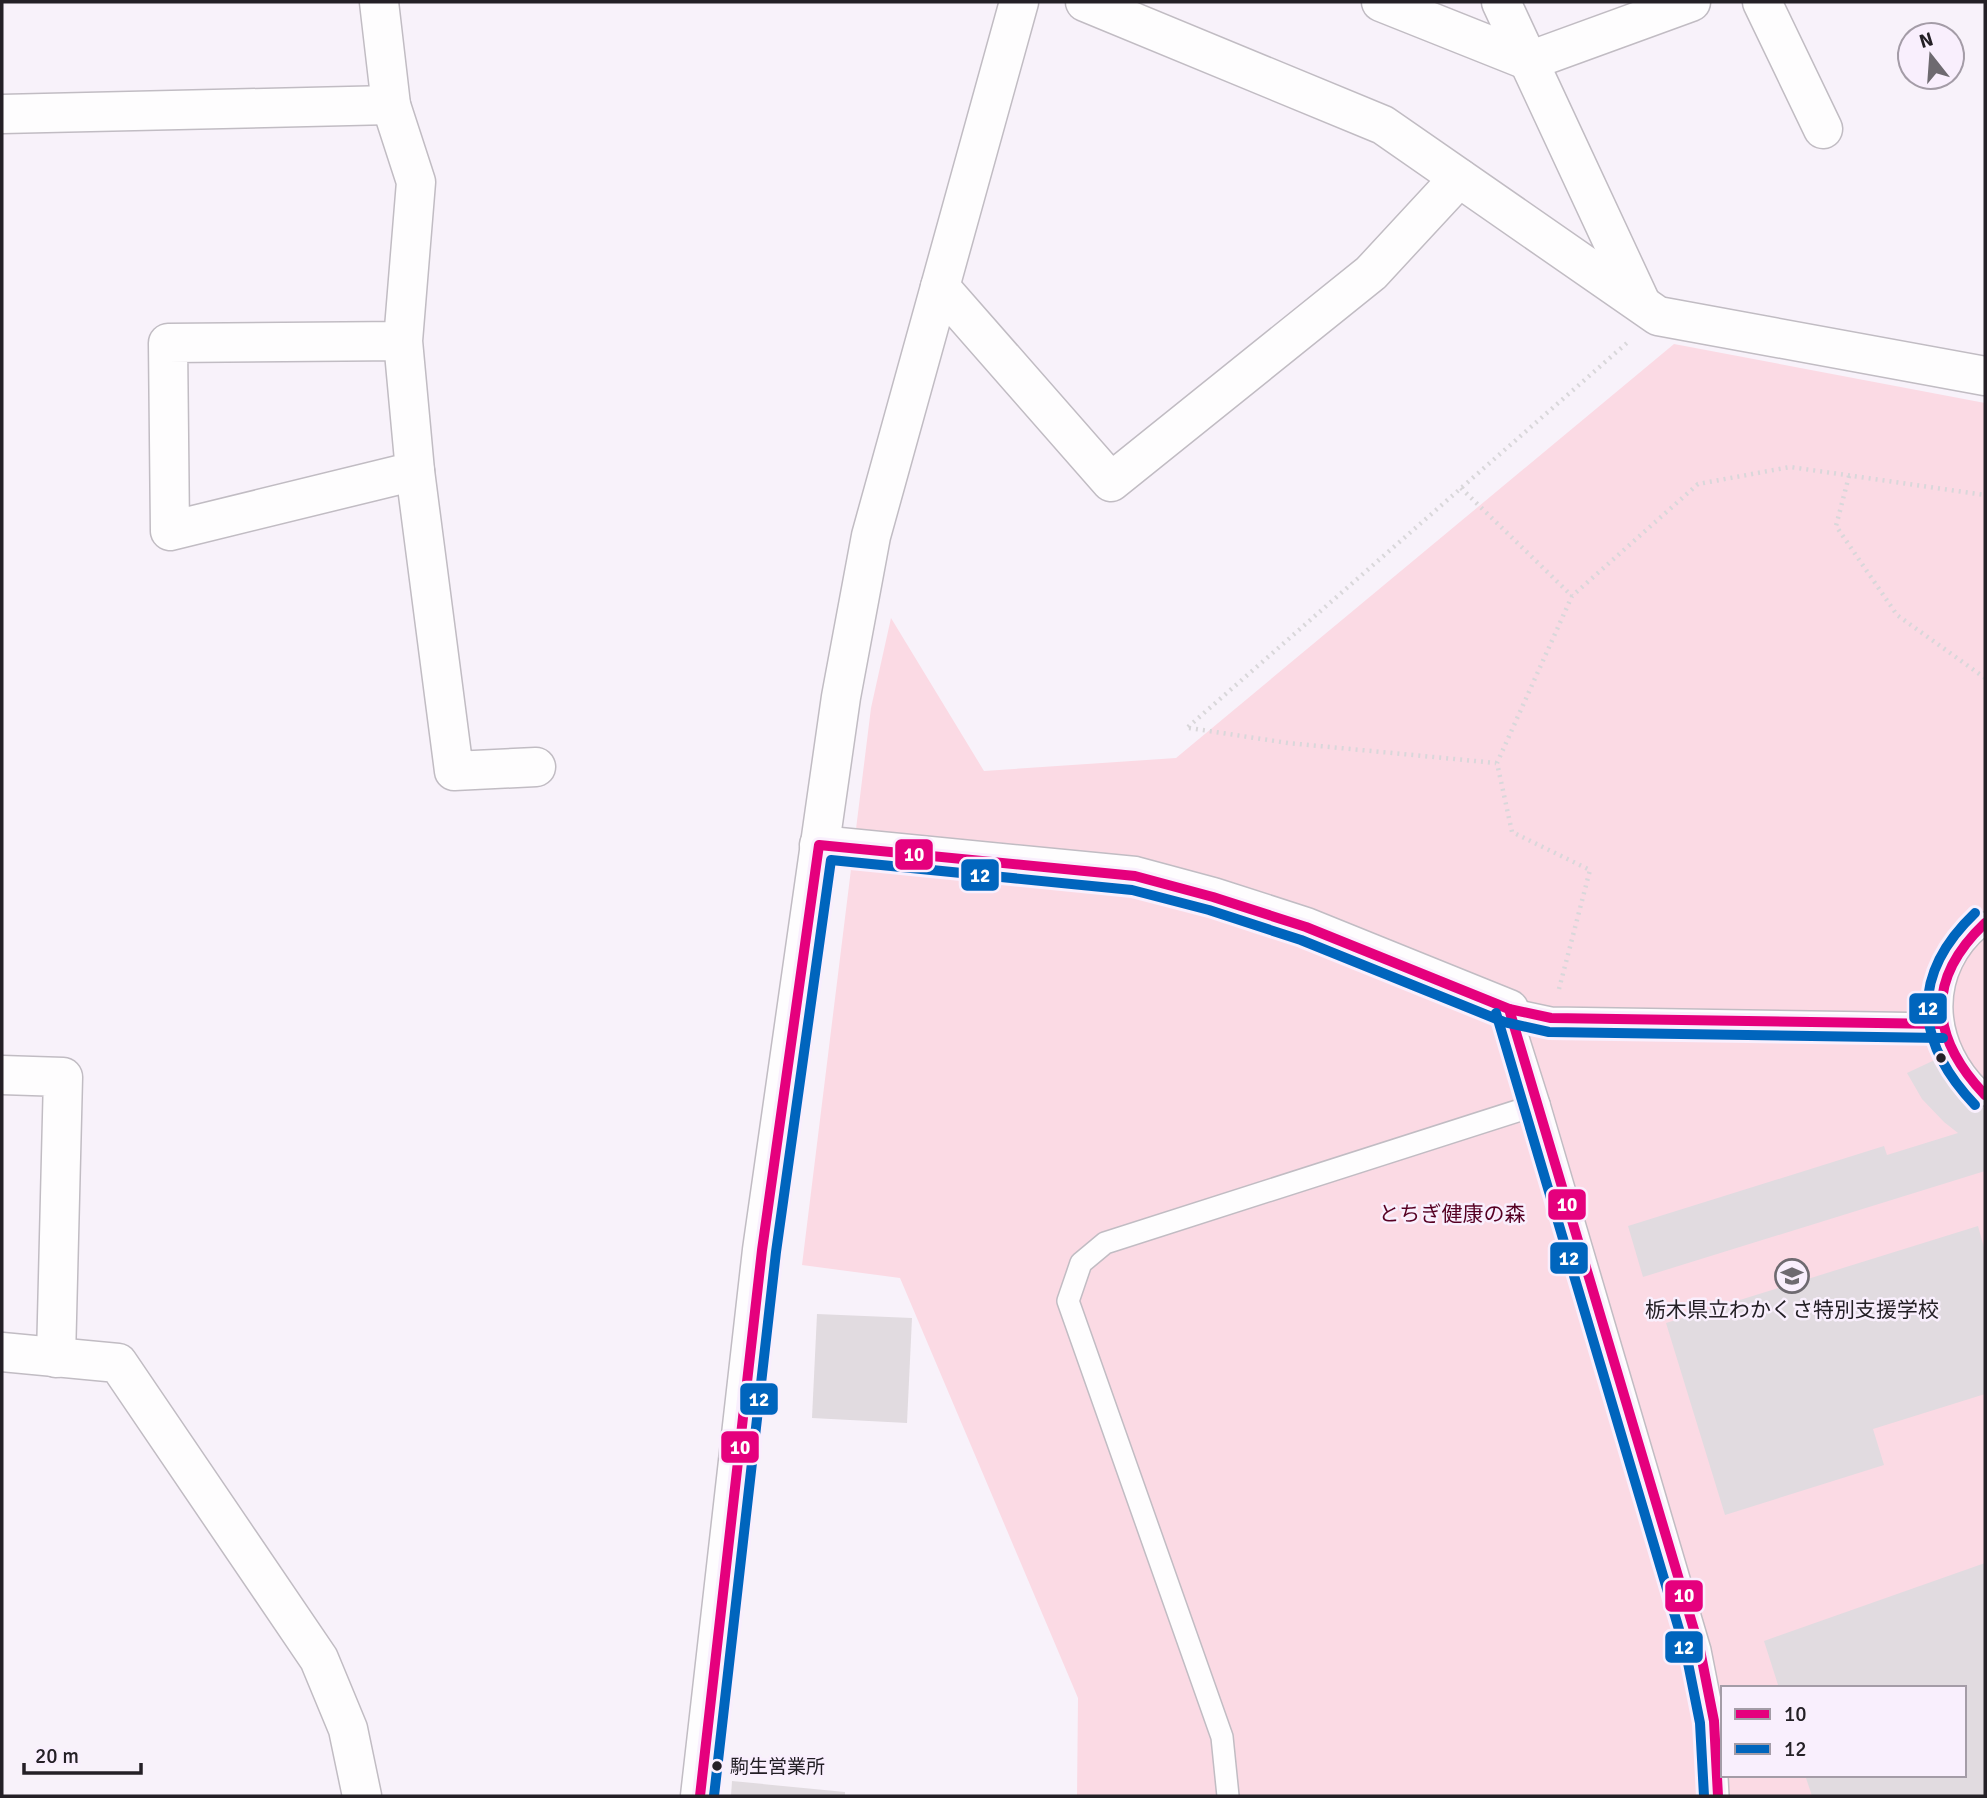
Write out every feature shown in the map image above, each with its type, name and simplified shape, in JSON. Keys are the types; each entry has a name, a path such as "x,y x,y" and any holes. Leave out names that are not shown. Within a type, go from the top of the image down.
{"street":[{"path":"379,2 391,105 416,183 403,341 415,471 454,771 536,767"},
{"path":"700,1796 762,1250 841,697 871,536 1019,2"},
{"path":"1085,2 1383,125 1650,311 1985,376"},
{"path":"1381,2 1529,61 1691,2"},
{"path":"1501,2 1650,311"},
{"path":"1762,2 1823,129"},
{"path":"2,114 391,105"},
{"path":"940,287 1111,482 1371,273 1459,178"},
{"path":"403,341 168,343 170,531 415,471"},
{"path":"819,845 1135,876 1307,927 1509,1009"},
{"path":"2,1075 63,1077 56,1358"},
{"path":"2,1352 118,1363 319,1659 348,1729 362,1796"}],"lane":[{"path":"1985,923 1974,931 1953,960 1943,992 1943,1024 1956,1063 1985,1094"},
{"path":"1718,1796 1714,1721 1700,1650 1509,1009 1551,1018 1943,1024"},
{"path":"1228,1796 1222,1737 1068,1301 1081,1263 1105,1243 1539,1104"}],"path":[{"path":"1497,763 1287,743 1188,727 1461,488 1650,311"},
{"path":"1551,1018 1590,870 1511,832 1497,763 1572,596 1698,484 1790,467 1985,495"},
{"path":"1849,476 1836,526 1897,615 1985,678"},
{"path":"1461,488 1572,596"}],"green space":[{"name":"とちぎ健康の森","path":"1674,344 1985,403 1985,1796 1077,1796 1078,1698 900,1278 802,1265 871,708 891,618 984,771 1176,758"}],"building":[{"path":"1941,1057 1955,1080 1985,1106 1985,1171 1643,1277 1628,1226 1884,1146 1887,1155 1958,1133 1922,1099 1907,1073"},
{"path":"1978,1226 1985,1251 1985,1394 1873,1429 1884,1465 1725,1515 1666,1323"},
{"path":"817,1314 912,1318 907,1423 812,1418"},
{"path":"1985,1563 1985,1796 1812,1796 1806,1777 1966,1777 1966,1686 1778,1686 1764,1641"},
{"path":"732,1781 845,1792 845,1796 731,1796"}],"transit line":[{"name":"10","path":"700,1796 762,1250 819,845 1135,876 1213,897 1306,927 1509,1009 1551,1018 1943,1024"},
{"name":"12","path":"714,1796 776,1252 831,860 1132,890 1209,910 1301,940 1504,1022 1549,1032 1943,1038"},
{"name":"12","path":"1975,913 1954,936 1939,960 1930,984 1928,1008 1931,1032 1940,1057 1975,1105"},
{"name":"10","path":"1985,923 1966,944 1952,966 1944,987 1942,1009 1945,1030 1953,1052 1985,1095"},
{"name":"10","path":"1509,1009 1700,1650 1714,1721 1718,1796"},
{"name":"12","path":"1496,1013 1686,1653 1700,1723 1704,1796"}],"place":[{"name":"栃木県立わかくさ特別支援学校","path":"1792,1276"},
{"name":"駒生営業所","path":"717,1766"}]}
